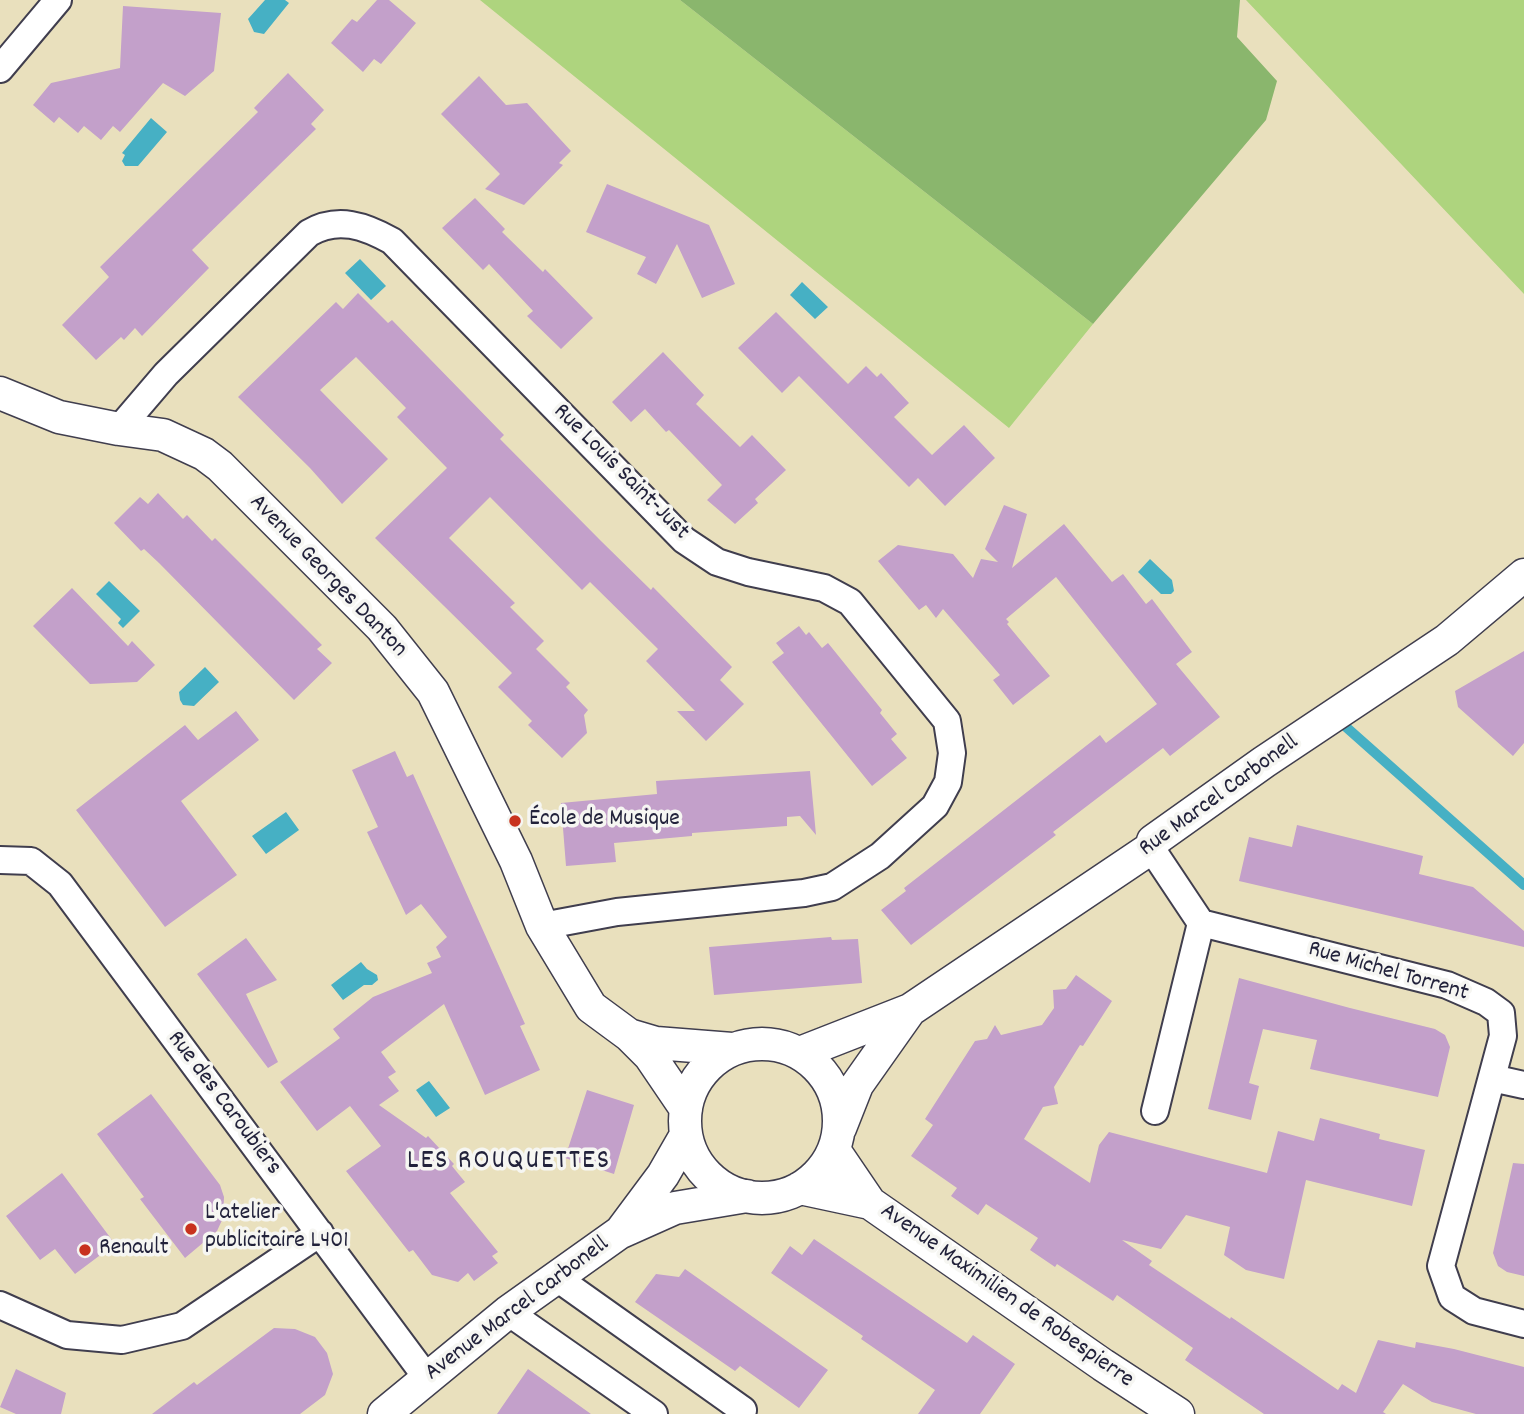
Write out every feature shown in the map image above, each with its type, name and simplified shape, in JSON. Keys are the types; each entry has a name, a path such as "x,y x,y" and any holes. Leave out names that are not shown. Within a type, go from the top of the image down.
{"street":[{"path":"0,69 58,0"},
{"name":"Rue Louis Saint-Just","path":"119,429 166,374 309,233 319,227 341,224 367,228 392,241 684,540 718,562 748,572 824,588 850,601 947,720 952,753 948,782 935,806 880,856 832,887 804,893 617,912 542,926"},
{"name":"Avenue Georges Danton","path":"0,393 59,417 163,435 204,454 220,466 382,628 433,692 516,861 542,926 591,1007 629,1035 650,1056 686,1122"},
{"name":"Rue Marcel Carbonell","path":"800,1053 910,1010 1151,848 1153,841 1264,762 1447,640 1524,575"},
{"path":"1151,848 1201,923 1155,1111"},
{"name":"Rue des Caroubiers","path":"0,860 31,861 61,884 427,1378"},
{"name":"Rue Michel Torrent","path":"1201,923 1447,985 1486,1002 1502,1013 1503,1036 1441,1266 1452,1297 1474,1311 1524,1324"},
{"name":"Rue Marcel Carbonell","path":"837,1139 857,1085 910,1010"},
{"name":"Avenue Georges Danton","path":"629,1035 656,1043 732,1049"},
{"path":"755,1044 778,1045 800,1053 818,1067 831,1085 838,1106 837,1139 826,1166 800,1188 783,1195 765,1198 747,1196 726,1188 707,1175 694,1157 686,1122 694,1084 710,1063 732,1049 755,1044"},
{"path":"1492,1078 1524,1085"},
{"name":"Avenue Marcel Carbonell","path":"619,1234 663,1175 686,1122"},
{"name":"Avenue Maximilien de Robespierre","path":"837,1139 870,1203"},
{"name":"Avenue Maximilien de Robespierre","path":"800,1188 870,1203 1178,1414"},
{"name":"Avenue Marcel Carbonell","path":"384,1414 508,1312 619,1234 675,1208 747,1196"},
{"path":"0,1306 67,1335 122,1340 182,1326 320,1233"},
{"path":"556,1278 743,1410 739,1414"},
{"path":"508,1312 654,1414"}],"green space":[{"path":"480,0 680,0 1093,324 1009,428"},
{"path":"680,0 1240,0 1237,37 1277,81 1266,120 1093,324"},
{"path":"1246,0 1524,0 1524,294"}],"water":[{"path":"265,0 285,0 289,3 264,34 254,32 248,19"},
{"path":"151,118 167,132 138,166 125,166 122,161 125,155 122,153"},
{"path":"360,259 386,286 371,300 345,273"},
{"path":"802,282 828,307 815,319 790,295"},
{"path":"1150,559 1172,580 1174,591 1171,594 1161,594 1138,572"},
{"path":"109,581 140,611 123,628 118,623 121,619 96,594"},
{"path":"205,667 219,682 194,706 183,705 179,692"},
{"path":"286,812 299,830 266,854 252,836"},
{"path":"361,962 377,975 378,980 372,985 364,985 343,1000 331,985"},
{"path":"429,1081 450,1108 436,1117 416,1090"}],"building":[{"path":"377,0 389,0 416,23 381,64 374,59 363,72 331,43 352,19 357,22"},
{"path":"123,6 221,13 214,71 185,96 163,83 120,132 113,126 101,140 84,126 78,133 59,117 54,123 33,105 51,83 120,68"},
{"path":"288,73 324,110 311,124 316,129 192,250 209,268 142,336 135,328 124,340 121,337 96,360 62,325 109,277 100,267 258,112 254,108"},
{"path":"479,76 506,105 527,103 571,151 559,163 563,165 524,205 485,189 500,174 441,114"},
{"path":"607,184 709,225 735,284 702,298 677,244 656,284 637,274 646,257 586,232"},
{"path":"475,198 505,229 502,232 543,272 545,269 593,318 561,349 527,316 533,311 489,264 483,270 442,228"},
{"path":"358,293 388,323 392,320 504,435 500,439 732,667 720,680 744,704 706,741 677,711 695,711 646,661 658,649 590,582 582,590 490,497 449,538 515,603 510,607 544,641 536,649 570,683 566,687 588,710 584,715 587,733 562,758 528,725 532,721 498,687 512,673 375,538 447,468 397,417 406,408 356,357 320,390 388,459 342,504 310,468 238,397 336,302 343,309"},
{"path":"776,312 848,384 866,366 877,377 881,373 909,403 894,417 932,455 964,425 995,458 945,506 918,478 909,487 799,376 782,393 738,348"},
{"path":"663,352 704,395 696,404 740,447 752,435 786,470 755,499 758,503 735,524 707,500 722,485 669,430 666,432 645,409 631,422 612,402"},
{"path":"158,493 183,519 187,515 212,541 215,538 322,645 317,649 332,663 294,700 159,563 144,549 141,551 114,523 140,497 148,504"},
{"path":"1004,505 1027,514 1012,568 1064,524 1112,582 1123,574 1146,604 1152,599 1192,652 1176,664 1220,717 1170,756 1163,748 1053,832 1056,835 911,945 881,910 906,891 904,888 1100,735 1106,743 1157,704 1056,577 1006,619 1009,622 1007,624 1050,676 1013,705 993,680 1000,675 943,609 936,618 926,605 919,610 878,561 898,545 953,554 973,578 981,559 998,562 985,549"},
{"path":"72,588 128,646 132,641 155,665 137,682 90,684 33,626"},
{"path":"799,626 806,635 809,632 822,648 828,643 882,710 880,713 897,734 891,739 907,758 872,786 772,662 784,653 776,643"},
{"path":"1524,651 1524,743 1513,756 1458,707 1455,691"},
{"path":"236,711 259,740 181,801 237,875 165,927 76,810 185,725 198,740"},
{"path":"395,751 407,777 413,774 525,1024 520,1026 540,1070 485,1095 444,1004 381,1052 396,1072 388,1077 399,1091 379,1105 426,1138 428,1136 454,1164 452,1166 465,1182 450,1193 498,1252 492,1256 498,1263 474,1281 468,1273 458,1282 432,1275 413,1250 409,1252 346,1171 381,1146 350,1106 317,1131 280,1082 340,1038 333,1029 373,997 432,973 427,963 441,957 436,947 447,937 421,904 406,915 367,832 378,827 352,770"},
{"path":"810,771 816,835 800,816 787,817 787,826 692,833 692,836 614,843 616,862 566,866 561,803 657,794 656,781"},
{"path":"1297,825 1423,856 1419,874 1473,887 1524,931 1524,947 1239,881 1249,837 1292,847"},
{"path":"831,937 832,940 858,939 862,983 714,995 709,947"},
{"path":"246,938 277,980 246,994 278,1062 268,1068 197,974"},
{"path":"1076,975 1112,1001 1054,1087 1058,1104 1043,1107 1024,1139 1090,1183 1099,1145 1109,1132 1267,1173 1278,1131 1314,1141 1320,1118 1380,1134 1379,1139 1425,1150 1412,1206 1306,1180 1284,1279 1246,1270 1224,1255 1230,1227 1186,1215 1161,1249 1122,1240 1152,1261 1149,1265 1338,1390 1342,1384 1356,1393 1378,1340 1415,1348 1416,1342 1524,1367 1524,1414 1476,1414 1432,1402 1403,1384 1383,1412 1386,1414 1264,1414 1185,1360 1193,1348 1117,1295 1113,1301 1057,1264 1055,1267 1030,1250 1038,1238 986,1204 978,1215 951,1196 957,1188 911,1156 933,1125 925,1119 975,1041 987,1039 995,1025 1001,1035 1042,1025 1054,1008 1053,990 1066,989"},
{"path":"1239,978 1435,1029 1445,1035 1450,1047 1438,1097 1310,1069 1317,1040 1263,1029 1249,1083 1259,1086 1251,1120 1208,1109"},
{"path":"587,1090 634,1105 614,1174 565,1158"},
{"path":"151,1094 220,1185 224,1197 223,1218 217,1231 185,1258 140,1199 144,1197 97,1134"},
{"path":"1513,1163 1524,1164 1524,1276 1507,1272 1498,1266 1493,1253"},
{"path":"62,1173 115,1244 75,1274 55,1249 40,1260 6,1216"},
{"path":"814,1239 967,1343 973,1335 1015,1364 980,1414 918,1414 935,1390 861,1339 863,1336 771,1273 790,1246 802,1255"},
{"path":"685,1269 828,1370 799,1408 740,1366 735,1371 635,1302 656,1274 679,1277"},
{"path":"274,1328 295,1329 315,1337 327,1353 333,1374 325,1395 300,1414 152,1414 194,1382 197,1385"},
{"path":"16,1369 66,1393 61,1414 16,1414 0,1407"},
{"path":"528,1369 591,1414 497,1414"}],"waterway":[{"path":"1346,727 1524,885"}],"place":[{"name":"École de Musique","path":"515,821"},
{"name":"L'atelier publicitaire L401","path":"191,1229"},
{"name":"Renault","path":"85,1250"}],"district":[{"name":"LES ROUQUETTES","path":"509,1163"}]}
